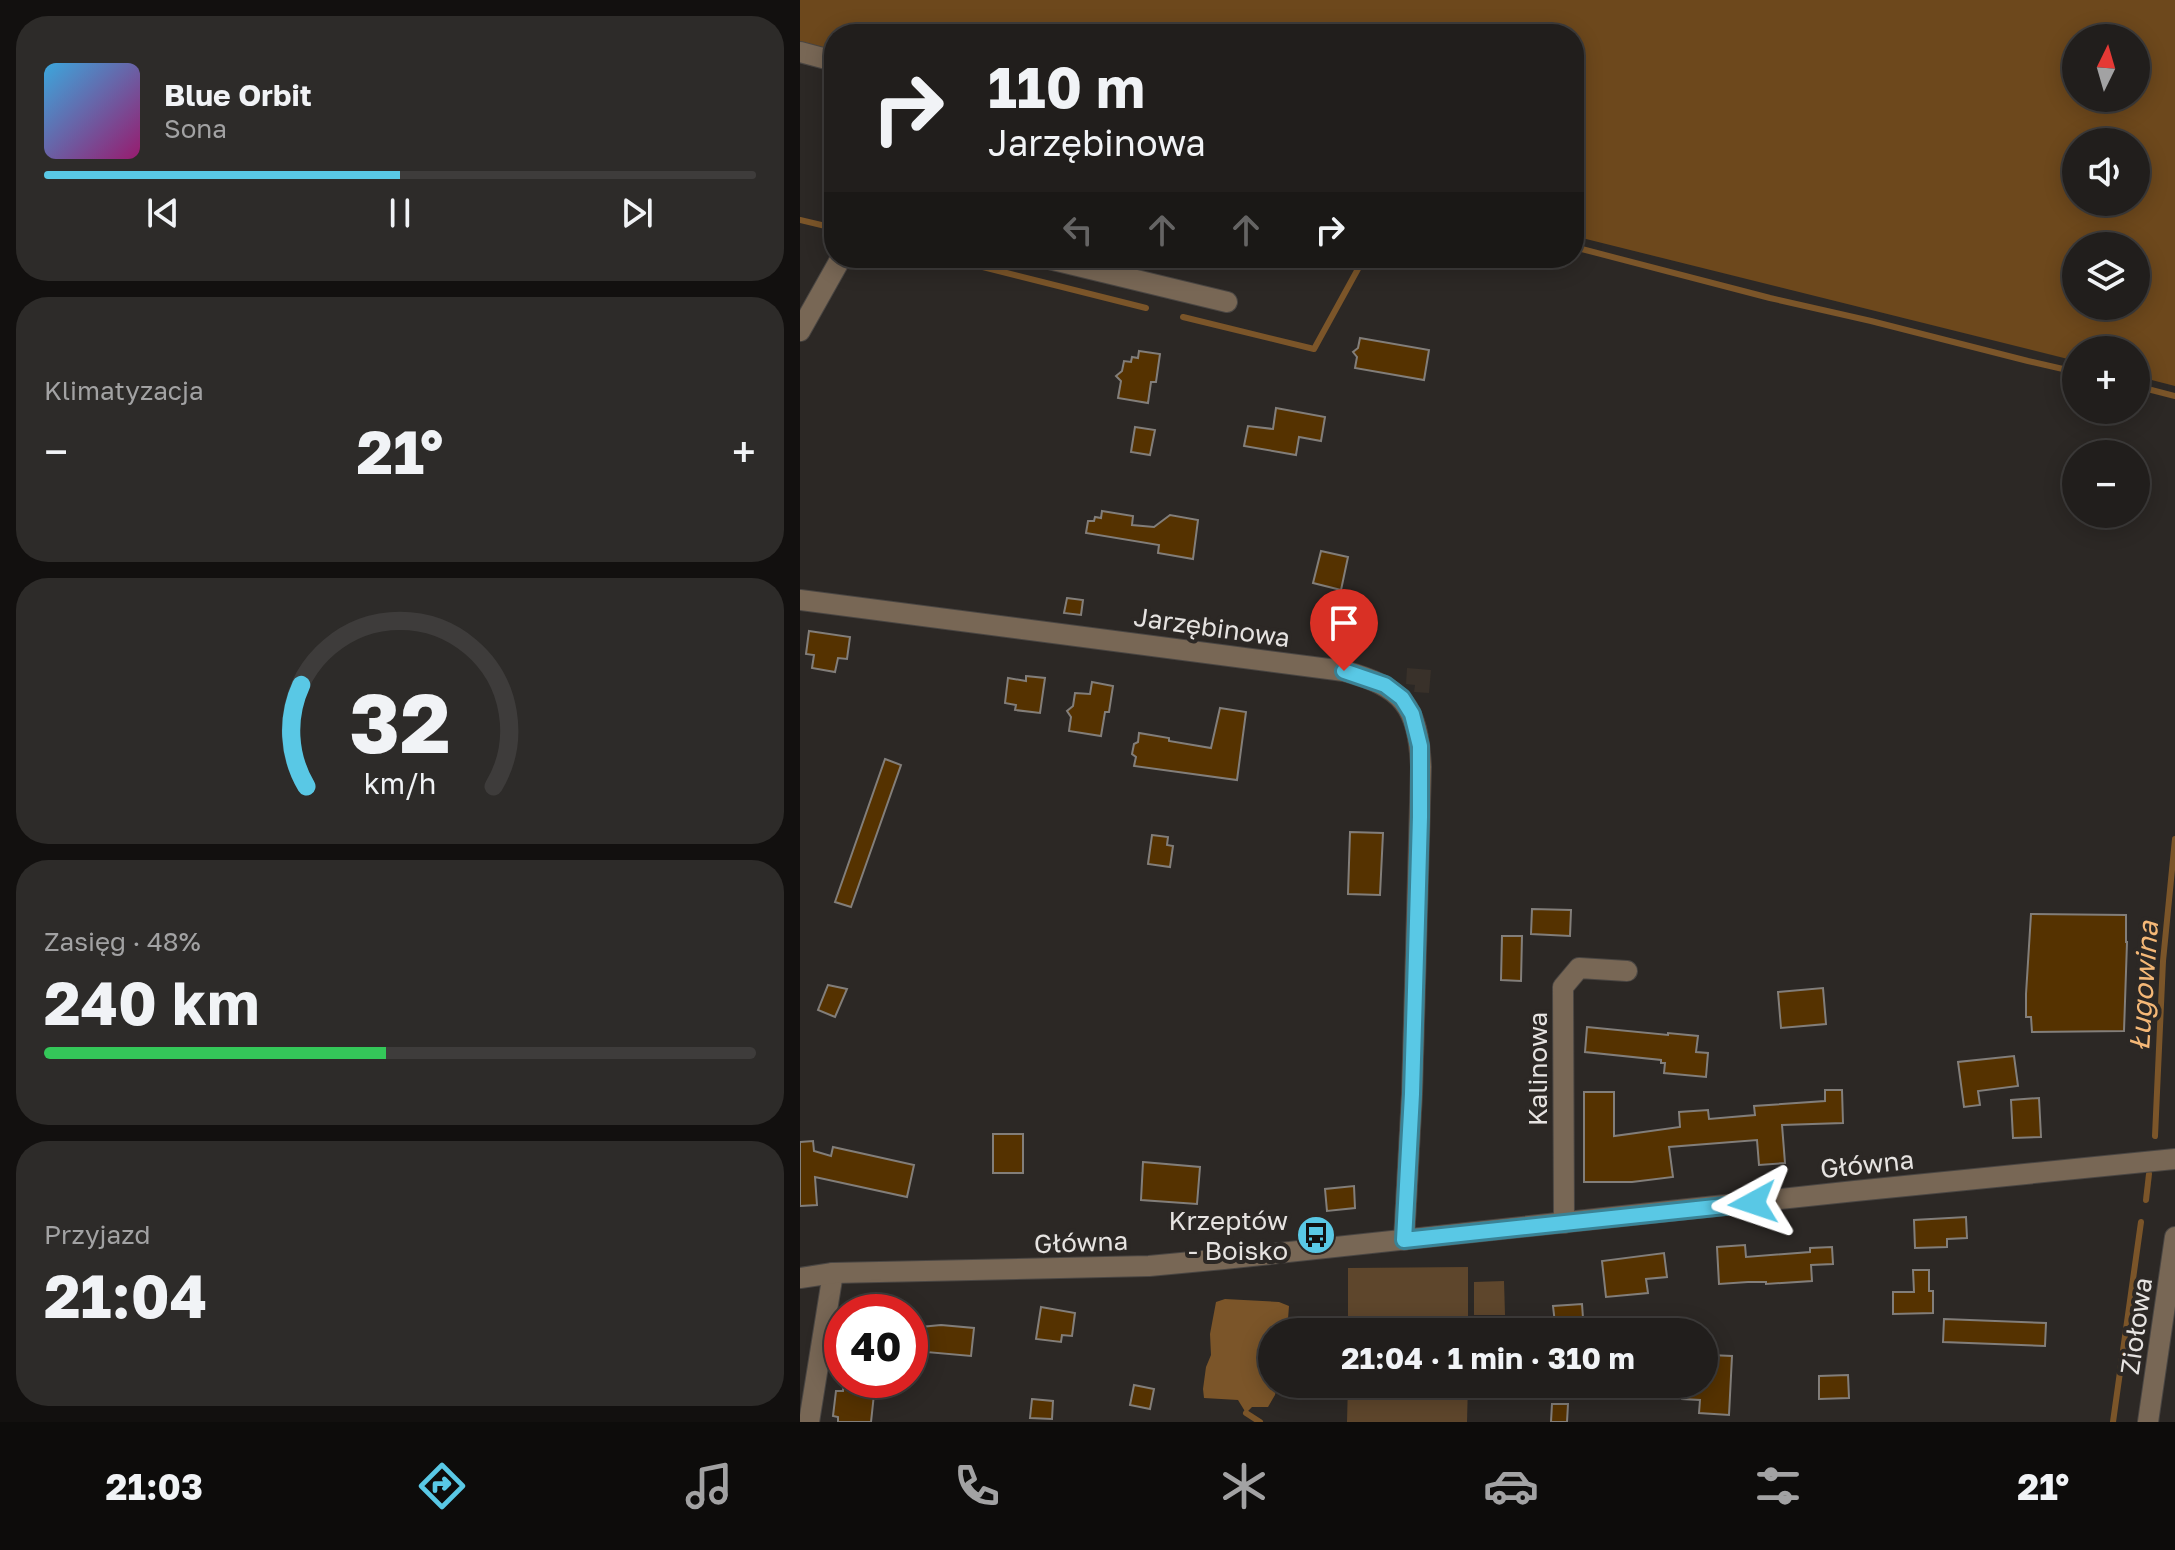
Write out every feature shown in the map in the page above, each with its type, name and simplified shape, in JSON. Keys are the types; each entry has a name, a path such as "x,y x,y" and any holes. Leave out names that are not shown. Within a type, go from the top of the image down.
{"street":[{"path":"800,52 824,58"},
{"path":"800,331 835,268"},
{"path":"1086,268 1227,302"},
{"name":"Jarzębinowa","path":"800,600 1344,671 1385,685 1402,698 1412,714 1420,746 1421,767 1412,1094 1404,1240"},
{"name":"Kalinowa","path":"1564,1223 1563,987 1579,968 1627,971"},
{"name":"Główna","path":"800,1278 833,1273 1149,1266 2175,1159"},
{"name":"Ziołowa","path":"2148,1422 2175,1237"},
{"path":"809,1422 833,1273"}],"shaded area":[{"path":"800,0 2175,0 2175,386 2150,380 2150,336 2062,336 2062,358 1584,238 1584,24 824,24 824,48 800,42"},
{"path":"1407,668 1431,670 1429,693 1414,692 1415,685 1406,684"},
{"path":"1468,1267 1468,1318 1348,1318 1348,1268"},
{"path":"1504,1281 1505,1315 1474,1315 1474,1282"},
{"path":"1225,1299 1279,1302 1289,1306 1288,1318 1258,1318 1258,1398 1273,1398 1268,1407 1252,1407 1246,1413 1238,1400 1204,1398 1216,1302"},
{"path":"1348,1398 1468,1398 1467,1422 1347,1422"}],"building":[{"path":"1360,338 1429,350 1424,380 1355,368 1357,357 1353,352 1358,348"},
{"path":"1139,351 1160,354 1156,382 1151,382 1148,403 1118,398 1121,381 1116,376 1122,371 1124,361 1131,362 1132,357 1138,358"},
{"path":"1276,408 1325,417 1321,441 1299,437 1296,455 1244,446 1248,426 1273,429"},
{"path":"1135,427 1155,430 1150,455 1131,452"},
{"path":"1102,511 1133,516 1132,525 1154,527 1170,515 1198,520 1193,559 1158,553 1159,545 1086,533 1088,521 1101,518"},
{"path":"1321,551 1348,557 1341,590 1313,583"},
{"path":"1067,598 1083,600 1081,615 1064,613"},
{"path":"809,631 850,637 847,659 838,658 835,672 812,668 814,655 806,654"},
{"path":"1026,676 1045,678 1040,713 1015,710 1016,705 1005,703 1008,678 1026,681"},
{"path":"1092,682 1113,686 1101,736 1069,731 1071,717 1067,711 1073,706 1075,693 1090,694"},
{"path":"1220,708 1246,712 1237,780 1134,766 1136,757 1132,754 1139,733 1211,748"},
{"path":"885,759 901,765 851,907 835,902"},
{"path":"1350,832 1383,833 1380,895 1348,894"},
{"path":"1152,835 1168,837 1167,845 1173,846 1170,867 1148,864"},
{"path":"1532,909 1571,910 1570,936 1531,934"},
{"path":"2031,914 2126,915 2124,1031 2032,1032 2031,1017 2026,1017"},
{"path":"1502,936 1522,936 1521,981 1501,980"},
{"path":"828,985 847,989 835,1017 818,1010"},
{"path":"1823,988 1826,1024 1781,1028 1778,992"},
{"path":"1587,1027 1698,1036 1696,1052 1708,1053 1706,1077 1664,1073 1665,1063 1661,1060 1585,1052"},
{"path":"2014,1056 2018,1086 1978,1091 1980,1105 1964,1107 1958,1062"},
{"path":"1825,1090 1842,1090 1843,1123 1782,1125 1785,1163 1759,1165 1757,1140 1669,1147 1673,1177 1632,1182 1584,1182 1584,1092 1614,1092 1614,1136 1680,1127 1679,1112 1708,1110 1709,1119 1755,1115 1754,1106 1825,1101"},
{"path":"2039,1098 2041,1137 2013,1138 2011,1100"},
{"path":"993,1134 1023,1134 1023,1173 993,1173"},
{"path":"813,1141 814,1151 831,1156 833,1147 914,1165 907,1197 815,1177 817,1205 800,1206 800,1142"},
{"path":"1143,1162 1200,1167 1197,1204 1141,1200"},
{"path":"1354,1186 1355,1208 1327,1211 1325,1189"},
{"path":"1966,1217 1967,1238 1947,1239 1947,1247 1915,1248 1914,1220"},
{"path":"1745,1245 1746,1257 1810,1252 1810,1248 1832,1247 1833,1264 1811,1265 1812,1281 1719,1284 1717,1247"},
{"path":"1664,1253 1667,1277 1646,1279 1648,1293 1606,1297 1602,1261"},
{"path":"1913,1270 1929,1270 1933,1313 1893,1314 1893,1292 1914,1292"},
{"path":"1582,1304 1583,1318 1554,1318 1553,1306"},
{"path":"1041,1307 1075,1313 1072,1336 1062,1335 1061,1342 1036,1339"},
{"path":"1944,1319 2046,1323 2045,1346 1943,1342"},
{"path":"928,1326 974,1328 971,1356 928,1352"},
{"path":"1718,1355 1732,1356 1729,1415 1699,1413 1700,1400 1682,1399 1718,1398"},
{"path":"1848,1375 1849,1398 1819,1399 1819,1376"},
{"path":"1134,1385 1154,1389 1150,1409 1130,1405"},
{"path":"835,1398 874,1398 871,1422 838,1422 838,1417 833,1416"},
{"path":"1032,1399 1053,1401 1052,1419 1030,1418"},
{"path":"1552,1404 1568,1404 1567,1422 1551,1422"}],"waterway":[{"path":"800,220 824,226"},
{"path":"1584,250 2062,369"},
{"path":"987,268 1146,308"},
{"path":"1183,317 1314,349 1359,268"},
{"path":"2150,390 2175,396"},
{"name":"Ługowina","path":"2155,1136 2163,961 2175,839"},
{"name":"Ługowina","path":"2146,1200 2149,1174"},
{"name":"Ługowina","path":"2113,1422 2141,1222"},
{"path":"1246,1413 1260,1422"}],"place":[{"name":"Krzeptów - Boisko","path":"1316,1235"}],"route":[{"path":"1344,671 1385,685 1402,698 1412,714 1420,746 1412,1094 1404,1240 1753,1203"}]}
